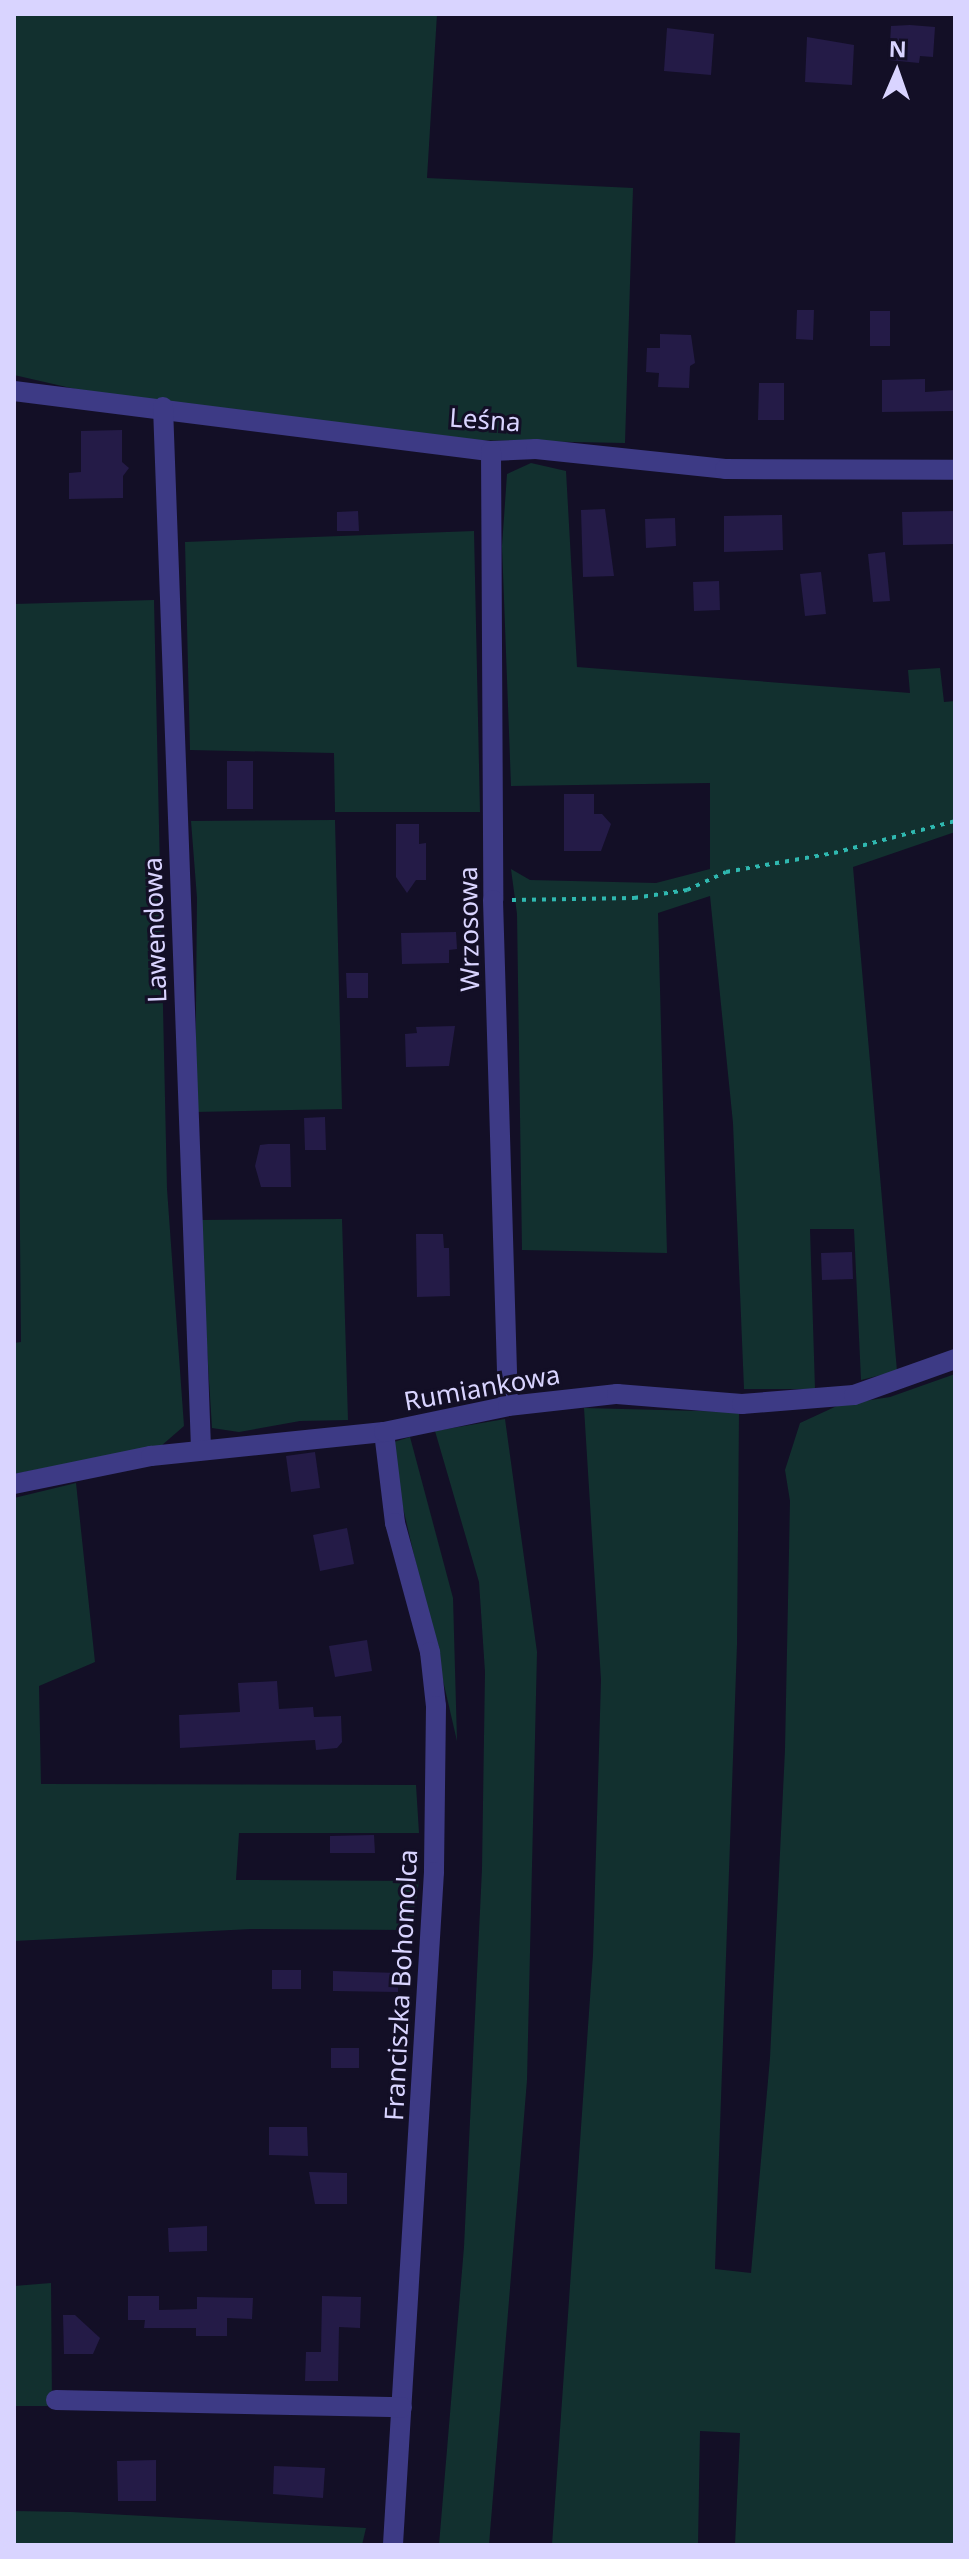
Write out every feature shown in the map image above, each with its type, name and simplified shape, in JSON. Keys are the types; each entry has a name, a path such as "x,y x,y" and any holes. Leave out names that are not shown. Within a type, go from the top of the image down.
{"street":[{"name":"Leśna","path":"14,391 163,407 491,451 536,449 725,469 955,470"},
{"name":"Lawendowa","path":"163,407 201,1450"},
{"name":"Wrzosowa","path":"491,451 487,477 497,767 493,900 508,1406"},
{"name":"Rumiankowa","path":"14,1484 201,1450 384,1432 508,1406 617,1394 792,1402 854,1395 955,1359"},
{"name":"Franciszka Bohomolca","path":"384,1432 395,1523 430,1652 436,1706 434,1872 393,2545"},
{"path":"56,2400 402,2407"}],"path":[{"path":"493,900 634,898 687,890 726,872 834,853 955,821"}],"green space":[{"path":"14,14 437,14 427,178 633,188 625,443 468,440 97,394 14,375"},
{"path":"531,463 566,471 577,667 910,693 908,670 940,668 944,702 955,701 955,832 853,867 897,1371 861,1380 854,1229 810,1229 815,1389 744,1389 733,1123 710,896 658,913 667,1253 522,1250 517,914 511,869 530,880 656,883 710,869 710,783 511,786 502,546 507,474"},
{"path":"474,531 480,812 335,812 334,753 190,750 185,542"},
{"path":"154,600 167,1189 184,1426 161,1446 14,1474 14,1343 21,1342 14,604"},
{"path":"335,820 342,1109 195,1112 197,898 191,821"},
{"path":"342,1219 348,1420 300,1421 239,1432 212,1428 199,1220"},
{"path":"955,1374 955,2545 735,2545 740,2433 700,2431 698,2545 552,2545 593,1955 601,1680 584,1408 739,1412 737,1644 715,2269 751,2273 770,2058 785,1750 790,1501 785,1470 800,1423 839,1405 890,1397"},
{"path":"505,1419 537,1652 527,2080 489,2545 439,2545 464,2247 482,1869 485,1672 479,1582 435,1431"},
{"path":"410,1437 453,1598 457,1741 401,1499 394,1442"},
{"path":"76,1483 95,1662 39,1686 41,1784 416,1785 419,1833 239,1833 236,1880 419,1881 412,1930 251,1929 14,1941 14,1498"},
{"path":"51,2283 52,2406 14,2406 14,2286"},
{"path":"14,2511 366,2528 362,2545 14,2545"}],"building":[{"path":"891,26 935,27 933,57 920,56 919,63 889,60"},
{"path":"667,28 714,34 711,75 664,71"},
{"path":"807,37 854,45 852,85 805,82"},
{"path":"797,310 814,310 813,340 796,339"},
{"path":"870,311 890,311 890,346 870,346"},
{"path":"660,334 691,335 695,363 690,366 689,388 658,387 659,373 646,372 647,348 660,348"},
{"path":"925,379 925,392 955,390 955,411 882,412 882,380"},
{"path":"759,383 784,383 784,420 758,420"},
{"path":"122,430 122,462 129,468 123,476 123,498 69,499 69,473 81,472 81,431"},
{"path":"605,509 614,576 583,577 581,510"},
{"path":"358,511 359,531 337,531 337,512"},
{"path":"955,511 955,544 903,545 902,512"},
{"path":"782,515 783,550 724,552 724,516"},
{"path":"675,518 676,546 646,548 645,519"},
{"path":"885,552 890,601 873,602 868,554"},
{"path":"821,572 826,614 805,616 800,574"},
{"path":"719,581 720,610 694,611 693,582"},
{"path":"227,761 253,761 253,809 227,809"},
{"path":"564,794 594,794 594,814 602,814 611,824 601,851 564,851"},
{"path":"396,824 419,824 419,844 426,843 426,880 416,880 407,893 396,877"},
{"path":"456,932 457,949 449,950 449,963 402,964 401,933"},
{"path":"346,973 368,973 368,998 347,998"},
{"path":"455,1026 449,1066 406,1067 405,1034 417,1033 416,1027"},
{"path":"325,1117 326,1150 305,1150 304,1118"},
{"path":"290,1144 291,1187 261,1187 255,1166 260,1145"},
{"path":"416,1234 443,1234 444,1248 449,1248 450,1296 417,1297"},
{"path":"852,1252 853,1279 822,1280 821,1253"},
{"path":"315,1452 320,1488 291,1492 286,1456"},
{"path":"347,1528 354,1564 320,1571 313,1535"},
{"path":"367,1640 372,1671 335,1677 329,1646"},
{"path":"277,1681 279,1709 313,1707 314,1717 341,1716 342,1742 337,1748 316,1750 315,1740 180,1748 179,1715 240,1712 238,1683"},
{"path":"374,1835 375,1853 330,1853 330,1836"},
{"path":"272,1970 301,1970 301,1989 272,1989"},
{"path":"333,1971 398,1973 398,1992 333,1991"},
{"path":"331,2048 359,2048 359,2068 331,2068"},
{"path":"269,2127 307,2127 308,2156 269,2155"},
{"path":"309,2172 347,2173 347,2204 315,2204"},
{"path":"207,2226 207,2251 169,2252 168,2228"},
{"path":"128,2296 159,2296 159,2310 197,2309 197,2297 253,2298 252,2319 227,2318 227,2336 196,2336 196,2328 144,2328 145,2320 128,2320"},
{"path":"322,2296 361,2297 360,2328 339,2327 338,2381 305,2381 306,2352 321,2352"},
{"path":"63,2315 75,2315 100,2338 93,2354 64,2354"},
{"path":"156,2460 156,2501 118,2501 117,2461"},
{"path":"274,2466 325,2468 323,2498 273,2494"}]}
